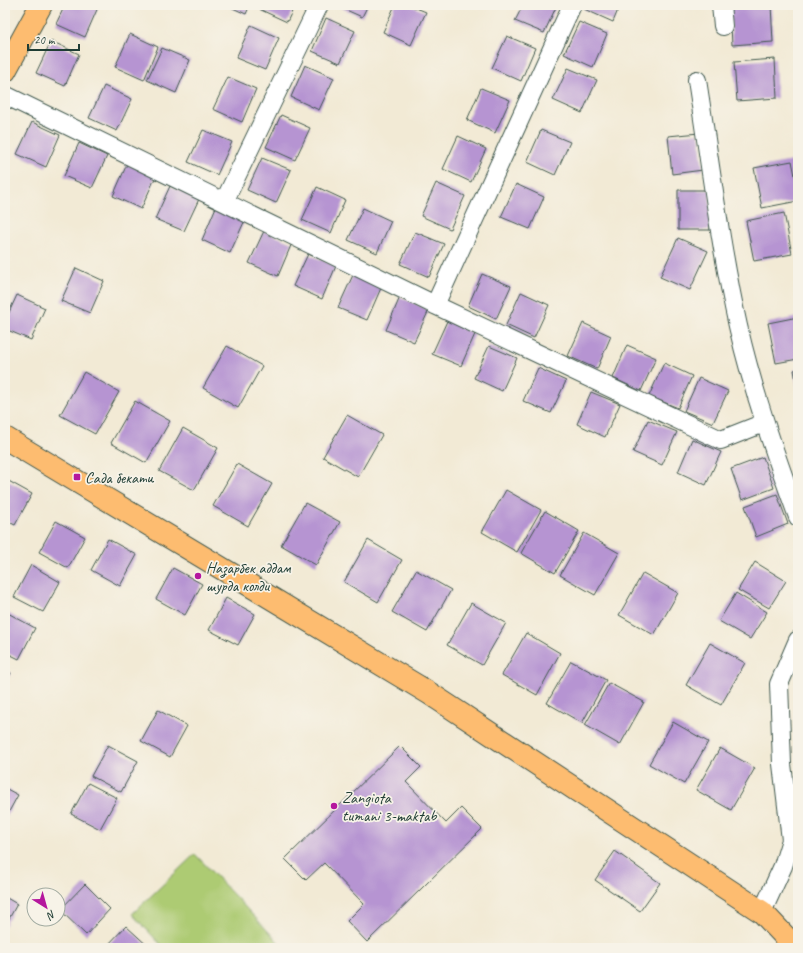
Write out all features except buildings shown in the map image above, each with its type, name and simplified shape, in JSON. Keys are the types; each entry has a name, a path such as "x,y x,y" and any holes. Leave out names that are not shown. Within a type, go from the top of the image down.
{"main road":[{"path":"5,71 41,5"},
{"path":"5,438 429,693 762,912 796,948"}],"street":[{"path":"224,202 319,5"},
{"path":"435,305 572,5"},
{"path":"721,5 723,26"},
{"path":"697,80 738,326 764,422 798,517"},
{"path":"5,95 435,305 721,440 764,422"},
{"path":"762,912 783,866 791,840 782,764 779,684 798,640"}],"green space":[{"path":"195,854 284,948 164,948 132,914"}],"place":[{"name":"Сада бекати","path":"77,477"},
{"name":"Назарбек аддам шурда колди","path":"198,576"},
{"name":"Zangiota tumani 3-maktab","path":"334,806"}]}
